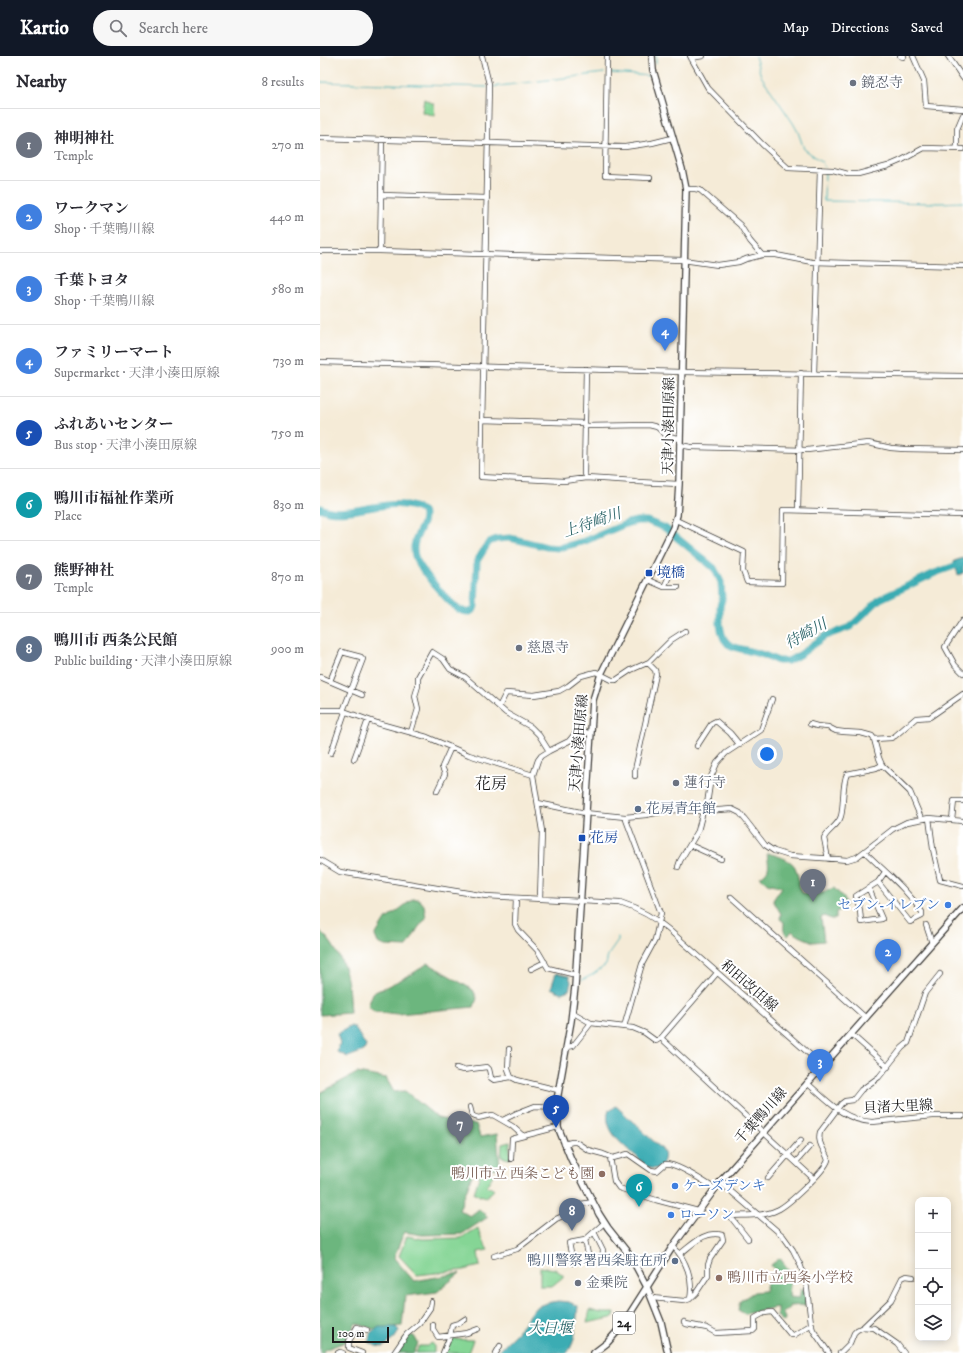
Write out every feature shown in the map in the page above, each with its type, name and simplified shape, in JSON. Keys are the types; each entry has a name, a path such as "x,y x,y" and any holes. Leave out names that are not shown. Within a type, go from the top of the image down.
{"main road":[{"name":"天津小湊田原線","path":"652,56 654,74 682,169 686,189 683,260 679,484 676,520 668,540 601,674 593,700 576,975 572,1012 556,1107 558,1127 564,1144 593,1202 604,1223 631,1257 648,1287 660,1322 668,1353"},
{"name":"千葉鴨川線","path":"594,1353 617,1332 648,1287 673,1246 714,1188 963,908"}],"street":[{"path":"482,56 489,84 481,477 564,481 586,478 679,484"},
{"path":"607,56 605,176 650,178"},
{"path":"703,56 690,57 708,88 788,168 823,169 858,174 888,166 924,148 963,149"},
{"path":"900,56 904,56"},
{"path":"912,56 924,81 926,106 963,108"},
{"path":"948,56 963,78"},
{"path":"957,149 957,129 963,115"},
{"path":"320,138 630,146 672,138"},
{"path":"380,251 382,139"},
{"path":"814,374 817,262 823,169"},
{"path":"686,189 700,190 740,225 750,241 762,255"},
{"path":"381,195 487,198"},
{"path":"320,251 380,251 683,260 718,265 738,262 762,255 776,255 817,262 963,266"},
{"path":"320,362 682,372 963,376"},
{"path":"586,369 584,474 586,478"},
{"path":"798,510 801,373"},
{"path":"482,420 650,425 657,426 666,434 691,447 799,450 868,443 904,449 963,450"},
{"path":"676,520 744,552 743,571 747,582 782,583 784,510 963,515"},
{"path":"664,587 672,570"},
{"path":"648,580 664,587 678,587"},
{"path":"963,620 945,647 954,665 963,673"},
{"path":"499,708 506,692 542,694 559,691 581,676 592,673 601,674 612,680 616,680 630,670 648,663 671,640 685,631"},
{"path":"330,681 342,652 364,659 351,690 331,753"},
{"path":"410,732 418,709 415,696 418,686 418,677 432,652 443,659 450,669 464,677 499,708 510,716 531,727 549,750"},
{"path":"635,776 635,770 656,674 655,670 648,663"},
{"path":"320,678 362,695"},
{"path":"874,739 891,738 895,736 916,718 930,717 963,694"},
{"path":"678,867 698,830 705,811 711,777 715,768 724,755 761,730 772,699"},
{"path":"321,712 344,711 368,720 427,737 469,755 533,775"},
{"path":"354,759 368,720"},
{"path":"697,746 712,723 716,721 730,733 739,744"},
{"path":"810,724 817,726 828,726 836,731 869,734 874,739 882,765 910,792 921,818"},
{"path":"540,898 542,831 533,775 538,760 549,750 569,741 579,730 590,734"},
{"path":"437,791 445,774 442,767 451,747"},
{"path":"828,859 824,838 840,819 842,814 842,799 847,774 876,768 882,765"},
{"path":"952,820 954,801 963,801"},
{"path":"538,803 585,813 624,817 646,815 664,810 736,810 765,845 774,851 790,856 828,859 852,859 864,852 896,827 921,818 963,821"},
{"path":"624,817 661,913 655,940 642,964 624,1027"},
{"path":"929,818 933,849 940,880 963,886"},
{"path":"690,845 720,859"},
{"path":"864,852 897,881 922,912 922,916 910,922 878,882"},
{"name":"和田改田線","path":"320,860 340,872 486,896 620,903 636,909 660,922 823,1066"},
{"path":"869,889 882,919 861,922 860,910 856,896 878,882 885,872"},
{"path":"731,897 866,1018"},
{"path":"516,898 515,924 518,930 538,951 548,968 576,975"},
{"path":"926,925 932,943"},
{"path":"531,969 545,962"},
{"path":"572,1012 591,1023 633,1028 645,1033 656,1041 661,1038 717,973"},
{"path":"748,1239 730,1216 758,1214 778,1210 814,1179 824,1168 828,1160 821,1147 819,1136 820,1132 837,1109 845,1101 853,1100 861,1090 875,1081 902,1048 908,1043 926,993 940,974"},
{"path":"566,1047 572,1046 591,1023"},
{"path":"851,1034 888,1067"},
{"path":"661,1038 814,1179"},
{"path":"509,1050 508,1068 511,1077"},
{"path":"456,1068 463,1070 487,1067 491,1078 494,1080 511,1077 517,1080 558,1090"},
{"name":"貝渚大里線","path":"807,1084 846,1115 863,1121 872,1122 933,1116 963,1116"},
{"path":"503,1120 535,1106 556,1107"},
{"path":"470,1107 472,1115 475,1118 479,1119 493,1115 512,1126 523,1136"},
{"path":"510,1159 512,1139 558,1127"},
{"path":"768,1178 801,1140"},
{"path":"564,1144 576,1142 588,1150 615,1158 628,1154 646,1168 654,1171 657,1171 667,1163 671,1164 714,1188"},
{"path":"796,1162 810,1146"},
{"path":"610,1157 614,1181 619,1188 698,1211"},
{"path":"720,1182 783,1236 793,1250 806,1281 814,1330 829,1353"},
{"path":"494,1256 517,1249 556,1219 574,1211 575,1205 593,1202"},
{"path":"573,1263 569,1243 585,1240 604,1223"},
{"path":"594,1232 603,1250 602,1262"},
{"path":"652,1298 684,1301 690,1299 708,1275 708,1265 723,1240 722,1235 704,1236 680,1254"},
{"path":"585,1240 589,1258"},
{"path":"673,1246 684,1260 691,1286 690,1299"},
{"path":"840,1353 850,1343 854,1333 863,1327 891,1300 902,1278 906,1276 913,1278"},
{"path":"394,1353 407,1334 419,1324 430,1308 432,1301"},
{"path":"684,1322 686,1324 707,1328 716,1333 753,1331 755,1329 754,1318 764,1313 772,1312 791,1336 812,1324"},
{"path":"443,1353 450,1336 452,1325 465,1319"},
{"path":"434,1325 433,1329 438,1337 450,1336 478,1329"},
{"path":"362,1353 349,1348 349,1341 358,1327 367,1330"},
{"path":"863,1327 874,1328 897,1344 904,1353"},
{"path":"496,1353 500,1346"},
{"path":"338,1353 343,1353"}],"green space":[{"path":"424,99 434,104 435,116 422,112"},
{"path":"767,853 782,858 793,864 802,893 818,894 834,888 844,898 846,905 844,908 836,912 836,919 831,919 824,916 821,918 824,941 813,942 795,934 792,931 788,936 785,933 784,922 780,919 781,914 773,900 782,887 772,884 770,885 760,877 768,869"},
{"path":"413,899 419,899 424,905 426,918 418,928 407,947 385,946 378,943 375,936 384,921"},
{"path":"320,932 328,939 340,957 345,969 348,983 350,1013 320,1015"},
{"path":"428,963 473,990 477,998 474,1007 398,1014 374,1012 368,1006 373,993 408,976"},
{"path":"357,1073 386,1078 394,1092 405,1091 438,1118 459,1123 476,1124 480,1137 497,1134 500,1168 474,1170 459,1210 470,1216 479,1209 488,1217 462,1234 422,1235 404,1232 394,1258 414,1281 460,1273 437,1292 405,1296 402,1326 373,1329 356,1323 345,1342 324,1350 323,1353 320,1353 320,1093"},
{"path":"510,1142 510,1159 501,1157 502,1144"},
{"path":"482,1172 494,1174 486,1186 494,1189 486,1197 474,1193"},
{"path":"478,1228 481,1238 488,1250 478,1252 480,1266 464,1270 417,1275 399,1256 407,1236 423,1239 461,1238"},
{"path":"780,1258 791,1273 789,1297 799,1298 801,1289 805,1290 806,1305 789,1306 790,1308 782,1312 785,1318 784,1322 777,1316 777,1307 745,1314 738,1310 740,1301 754,1292 765,1291 767,1283 775,1279 776,1272 771,1265"},
{"path":"540,1267 555,1269 563,1275 563,1277 552,1286 540,1286"},
{"path":"590,1310 601,1313 615,1313 611,1318 587,1323"},
{"path":"409,1335 414,1336 418,1343 414,1353 397,1353 404,1339"},
{"path":"450,1339 473,1340 468,1353 445,1353"},
{"path":"432,1343 434,1345 434,1353 416,1353 419,1346 427,1346"}],"water":[{"path":"963,558 963,573 958,575 954,561"},
{"path":"556,973 569,976 571,982 569,990 561,993 551,988"},
{"path":"351,1026 355,1028 366,1046 364,1051 348,1057 337,1052 340,1043 337,1034"},
{"path":"616,1106 664,1151 664,1161 658,1168 654,1169 646,1166 619,1142 608,1123 609,1109 611,1110"},
{"name":"大日堰","path":"558,1301 569,1302 578,1306 573,1343 567,1353 498,1353 517,1332 533,1310 542,1305"},
{"path":"379,1327 396,1327 399,1330 394,1338 383,1347 376,1346 369,1342 371,1333"}],"waterway":[{"path":"656,56 656,63"},
{"path":"755,56 761,76 793,123 804,149 822,162 824,167"},
{"path":"491,87 604,73"},
{"path":"611,73 650,76"},
{"path":"320,82 487,87"},
{"path":"825,172 824,201 963,202"},
{"name":"上待崎川","path":"320,508 343,512 397,504 411,506 423,511 424,521 414,544 416,559 426,575 448,600 458,609 468,612 474,609 475,606 477,561 489,542 497,539 510,538 547,547 559,548 585,541 628,523 647,521 665,528 714,568 721,582 722,599 720,606 720,625 724,639 728,644 778,661 788,661 801,654 825,636 850,627 880,599 935,573 963,563"},
{"path":"582,980 606,965 608,955 618,941 618,937"}],"place":[{"name":"鏡忍寺","path":"853,83"},
{"name":"ファミリーマート","path":"665,351"},
{"name":"境橋","path":"649,573"},
{"name":"慈恩寺","path":"519,648"},
{"name":"蓮行寺","path":"676,783"},
{"name":"花房青年館","path":"638,809"},
{"name":"花房","path":"582,838"},
{"name":"神明神社","path":"813,902"},
{"name":"セブン-イレブン","path":"948,905"},
{"name":"ワークマン","path":"888,972"},
{"name":"千葉トヨタ","path":"820,1082"},
{"name":"ふれあいセンター","path":"556,1128"},
{"name":"熊野神社","path":"460,1144"},
{"name":"鴨川市立 西条こども園","path":"602,1174"},
{"name":"ケーズデンキ","path":"675,1186"},
{"name":"鴨川市福祉作業所","path":"639,1207"},
{"name":"ローソン","path":"671,1215"},
{"name":"鴨川市 西条公民館","path":"572,1231"},
{"name":"鴨川警察署西条駐在所","path":"675,1261"},
{"name":"鴨川市立西条小学校","path":"719,1278"},
{"name":"金乗院","path":"578,1283"}],"district":[{"name":"花房","path":"491,784"}],"water label":[{"name":"待崎川","path":"806,634"}]}
